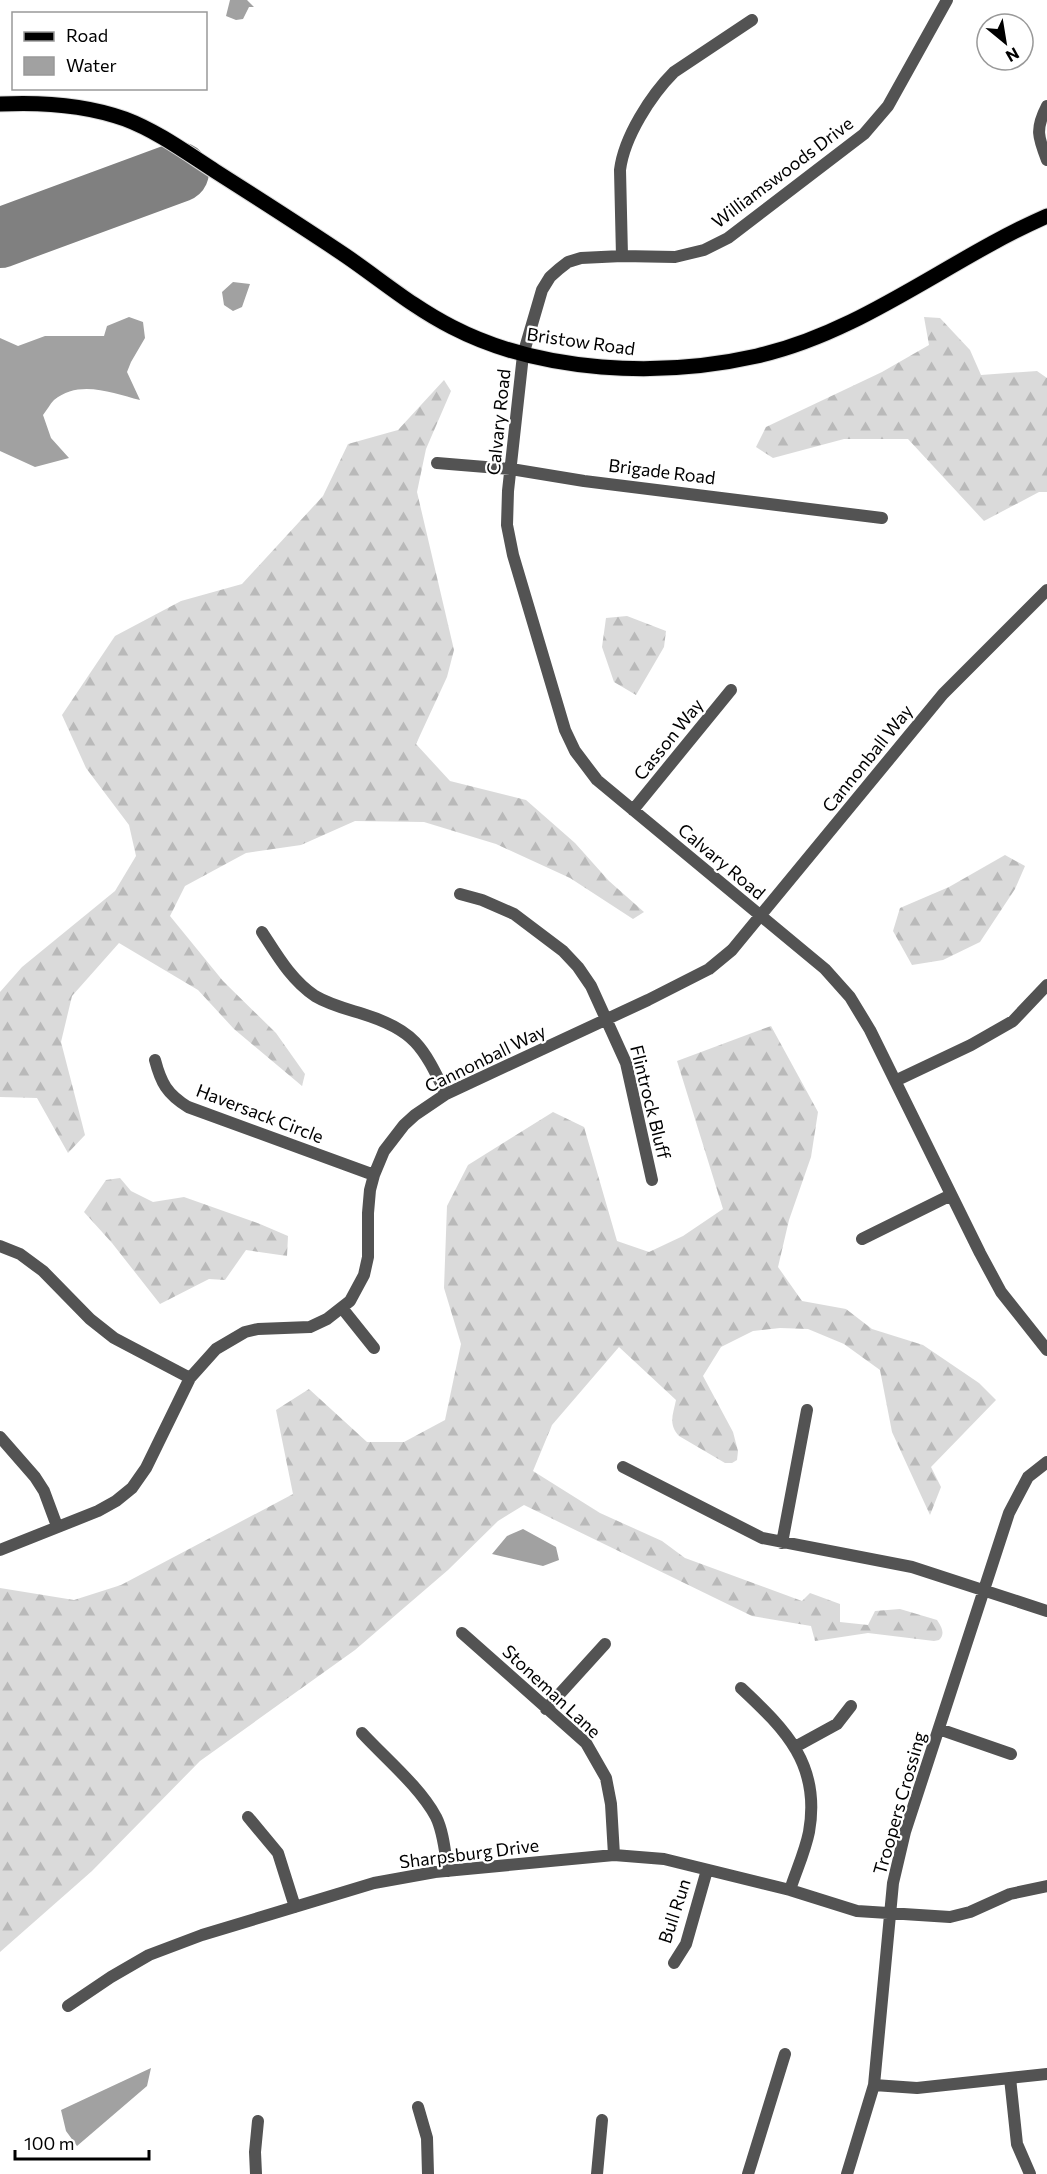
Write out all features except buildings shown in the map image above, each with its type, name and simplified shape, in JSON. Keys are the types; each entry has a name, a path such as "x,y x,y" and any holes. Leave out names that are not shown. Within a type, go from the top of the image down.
{"main road":[{"name":"Bristow Road","path":"0,104 33,102 89,109 138,124 282,214 434,318 454,329 523,355 588,365 635,369 676,368 718,364 760,356 822,335 859,318 991,242 1047,216"}],"street":[{"name":"Williamswoods Drive","path":"523,355 542,290 550,277 568,262 581,258 622,256 675,257 704,250 717,244 852,145 888,106 947,0"},
{"path":"622,256 620,170 622,156 630,134 665,81 674,72 752,20"},
{"path":"1047,106 1039,122 1038,130 1039,141 1047,160"},
{"name":"Calvary Road","path":"523,355 507,525 565,730 575,751 597,780 840,983 870,1030 1001,1292 1047,1350"},
{"name":"Brigade Road","path":"437,463 511,470 882,518"},
{"name":"Cannonball Way","path":"0,1550 98,1511 116,1501 132,1488 146,1468 190,1378 216,1349 237,1336 258,1329 310,1327 327,1319 350,1301 359,1289 368,1257 370,1190 374,1175 384,1152 404,1125 446,1094 709,969 732,950 943,694 1047,590"},
{"name":"Casson Way","path":"633,810 732,690"},
{"name":"Flintrock Bluff","path":"460,894 482,900 514,914 563,951 591,986 626,1064 652,1180"},
{"path":"262,932 290,974 314,995 326,1002 383,1020 408,1034 429,1058 446,1094"},
{"path":"895,1081 971,1045 1013,1021 1047,986"},
{"name":"Haversack Circle","path":"155,1060 160,1079 165,1087 188,1107 374,1175"},
{"path":"862,1239 951,1194"},
{"path":"0,1246 20,1254 44,1271 90,1319 114,1338 190,1378"},
{"path":"342,1308 374,1348"},
{"path":"782,1543 807,1410"},
{"path":"0,1437 35,1477 44,1491 57,1526"},
{"name":"Troopers Crossing","path":"847,2174 874,2085 892,1914 893,1883 905,1832 1009,1513 1028,1478 1047,1462"},
{"path":"623,1467 762,1538 912,1567 1047,1611"},
{"name":"Stoneman Lane","path":"462,1633 586,1743 606,1778 611,1804 614,1855"},
{"path":"546,1709 605,1644"},
{"path":"741,1688 776,1721 795,1747 805,1769 810,1790 811,1812 808,1834 790,1890"},
{"path":"795,1747 837,1724 851,1706"},
{"path":"939,1729 1011,1754"},
{"path":"362,1733 426,1802 436,1818 448,1871"},
{"path":"248,1817 278,1853 295,1907"},
{"name":"Sharpsburg Drive","path":"68,2006 149,1955 202,1935 374,1883 448,1871 614,1855 664,1859 790,1890 857,1911 950,1917 1010,1894 1047,1886"},
{"name":"Bull Run","path":"674,1963 686,1944 707,1870"},
{"path":"748,2174 785,2054"},
{"path":"874,2085 917,2088 1047,2074"},
{"path":"1010,2078 1017,2144 1030,2174"},
{"path":"418,2107 427,2138 428,2174"},
{"path":"597,2174 602,2120"},
{"path":"256,2174 255,2152 258,2121"}],"green space":[{"path":"924,317 940,318 970,350 981,375 1037,371 1047,378 1047,492 1039,492 984,521 908,439 844,439 773,458 756,447 766,427 882,372 929,345"},
{"path":"444,380 451,391 426,449 417,492 454,650 447,677 416,744 450,781 526,800 575,843 609,881 644,912 633,919 570,878 496,844 424,822 355,821 301,845 246,853 185,886 170,916 223,981 276,1033 305,1074 302,1086 234,1029 198,990 119,943 72,996 61,1042 85,1135 68,1153 37,1098 0,1097 0,992 22,967 115,891 136,856 129,825 86,768 62,715 115,636 181,601 242,584 323,496 348,444 398,430"},
{"path":"627,616 666,631 664,647 636,695 614,682 602,647 606,618"},
{"path":"1005,855 1025,866 1015,889 980,942 943,960 912,965 893,931 900,908 949,887"},
{"path":"771,1026 818,1112 811,1157 789,1220 778,1267 802,1301 846,1309 872,1329 923,1345 979,1383 996,1400 931,1467 941,1487 930,1515 892,1432 880,1370 844,1344 808,1329 780,1328 753,1331 721,1347 703,1376 733,1432 738,1451 737,1460 732,1463 725,1463 679,1436 672,1423 676,1400 619,1347 552,1425 533,1471 600,1513 662,1541 685,1558 802,1601 810,1593 840,1604 840,1622 868,1625 875,1611 900,1609 937,1620 942,1630 941,1638 934,1641 868,1633 815,1641 811,1626 752,1616 524,1505 498,1521 448,1570 355,1650 200,1761 92,1871 0,1952 0,1588 74,1600 121,1585 293,1494 276,1410 309,1389 367,1442 404,1442 445,1420 461,1344 444,1288 447,1206 468,1165 553,1112 584,1127 617,1241 649,1252 683,1236 723,1209 677,1061"},
{"path":"120,1178 131,1191 153,1202 184,1197 288,1236 287,1256 246,1250 225,1280 209,1279 160,1304 112,1243 84,1212 106,1180"}],"water":[{"path":"230,0 247,0 254,7 249,7 243,19 236,20 226,16"},
{"path":"233,282 250,284 242,307 233,311 224,305 222,292"},
{"path":"129,317 143,322 145,338 127,372 140,400 108,391 74,390 54,400 43,415 51,438 69,458 35,467 0,451 0,338 18,346 45,336 104,336 107,326"},
{"path":"523,1529 556,1547 559,1560 543,1566 492,1554 507,1536"},
{"path":"151,2068 147,2086 77,2146 66,2131 61,2110"}],"runway":[{"path":"0,238 179,172"}]}
